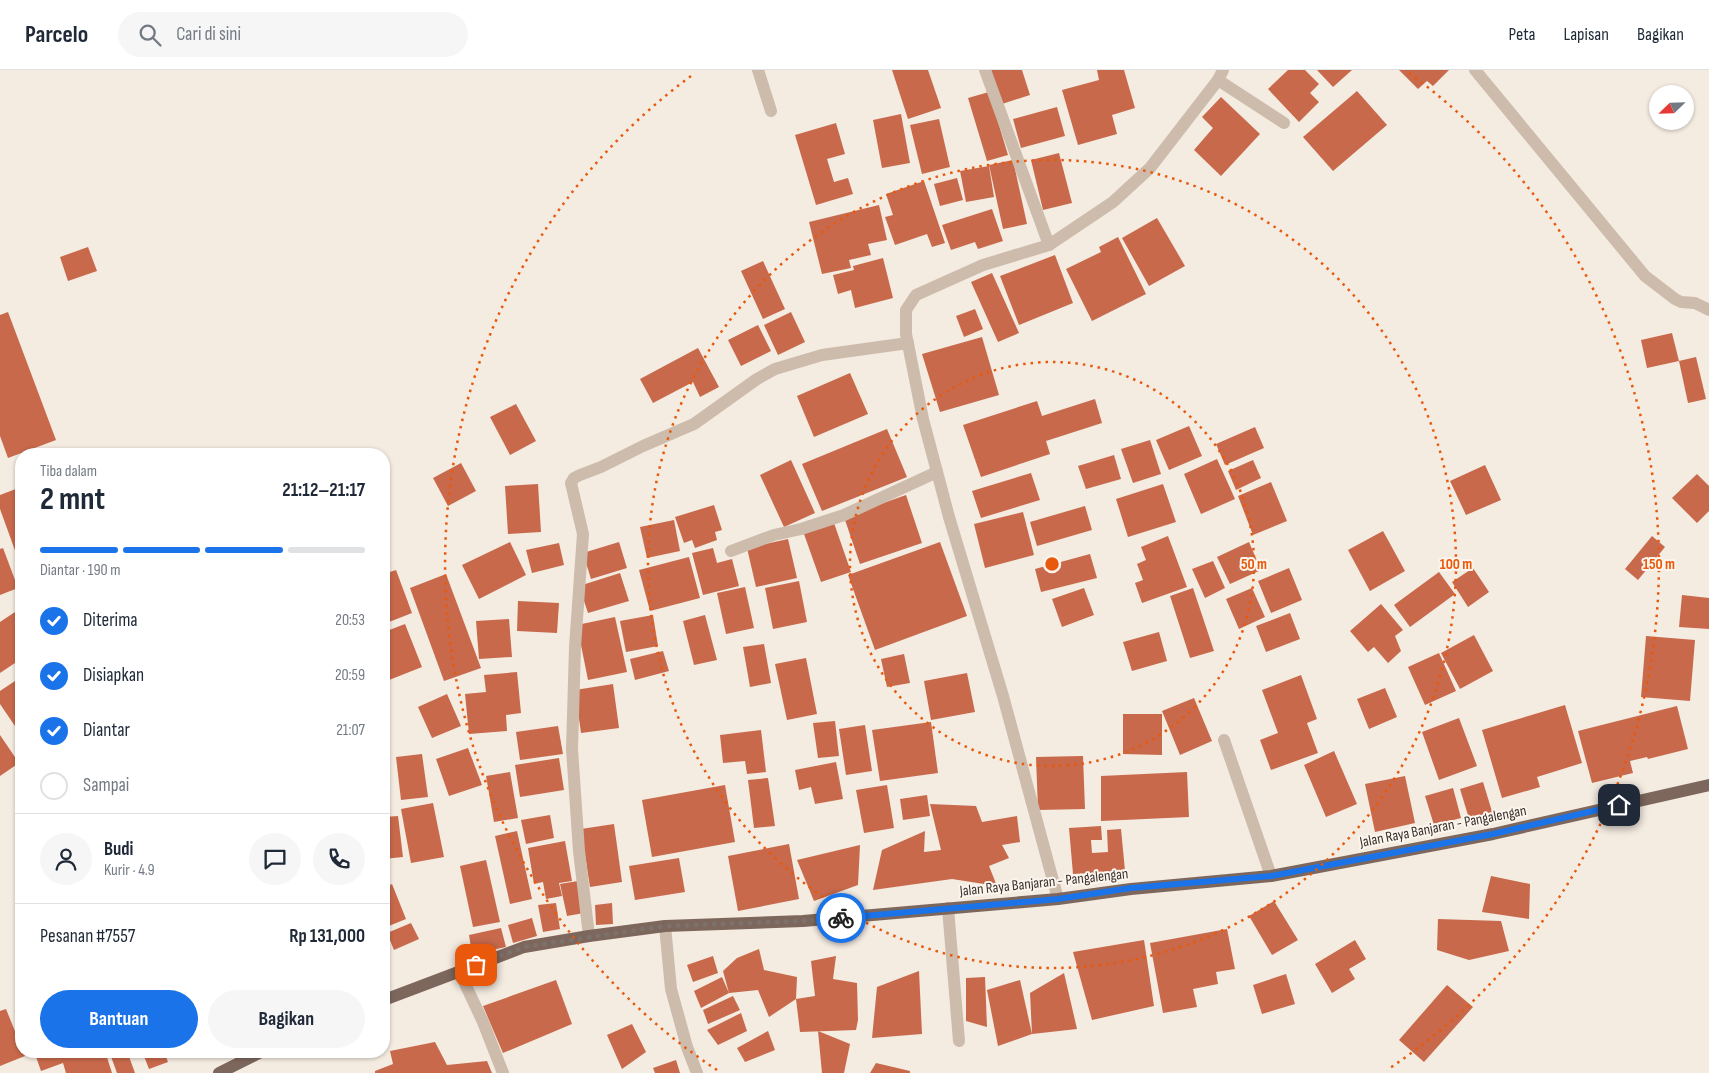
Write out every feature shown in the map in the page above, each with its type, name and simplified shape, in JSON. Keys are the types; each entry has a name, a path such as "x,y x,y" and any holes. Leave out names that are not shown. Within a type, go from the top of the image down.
{"main road":[{"name":"Jalan Raya Banjaran - Pangalengan","path":"390,998 524,947 589,936 665,926 803,921 1058,899 1131,888 1271,876 1493,834 1709,785"},
{"path":"219,1073 249,1058"}],"street":[{"path":"758,70 771,111"},
{"path":"985,70 1049,245"},
{"path":"1476,70 1645,276 1675,299 1681,302 1695,303 1709,310"},
{"path":"1058,899 1003,696 949,517 923,419 908,342 906,310 916,295 983,265 1049,245 1113,202 1150,168 1220,75 1284,123"},
{"path":"589,936 579,851 572,749 575,647 583,534 572,484 574,478 601,468 630,452 694,424 757,379 775,369 822,355 908,342"},
{"path":"731,551 774,535 801,529 844,515 937,472"},
{"path":"1224,740 1271,876"},
{"path":"948,908 959,1041"},
{"path":"665,926 671,989 696,1073"},
{"path":"459,971 483,1022 503,1073"}],"building":[{"path":"892,70 928,70 941,108 908,119"},
{"path":"991,70 1022,70 1030,95 1002,104"},
{"path":"1097,70 1124,70 1135,108 1112,115 1117,134 1078,145 1062,90 1099,80"},
{"path":"1288,70 1305,70 1319,84 1310,93 1319,102 1299,122 1268,89"},
{"path":"1317,70 1352,70 1333,87"},
{"path":"1399,70 1449,70 1433,86 1427,81 1418,89"},
{"path":"1357,91 1387,125 1333,171 1303,137"},
{"path":"989,92 1008,155 987,161 968,98"},
{"path":"1221,97 1260,134 1221,176 1194,150 1213,128 1202,117"},
{"path":"1057,107 1065,136 1021,148 1013,119"},
{"path":"901,114 910,163 882,168 873,120"},
{"path":"939,119 950,167 922,174 910,125"},
{"path":"836,123 845,154 827,159 834,182 848,178 853,194 816,205 795,135"},
{"path":"1059,153 1072,203 1043,210 1031,160"},
{"path":"1013,160 1027,224 1003,229 989,165"},
{"path":"989,166 994,197 966,202 960,171"},
{"path":"957,178 963,200 940,206 934,184"},
{"path":"924,181 945,243 932,247 927,234 895,245 885,217 893,215 886,194"},
{"path":"879,205 887,240 868,244 871,255 849,260 851,268 822,274 809,222"},
{"path":"992,209 1003,241 978,249 975,242 951,250 942,225"},
{"path":"1157,218 1185,266 1149,286 1122,238"},
{"path":"1118,237 1146,294 1092,321 1066,269 1101,252 1099,247"},
{"path":"88,247 97,271 68,281 60,257"},
{"path":"1055,255 1073,303 1019,325 1000,276"},
{"path":"883,258 893,298 855,308 851,290 838,294 833,275 854,270 853,266"},
{"path":"763,261 785,309 763,319 741,271"},
{"path":"992,273 1019,333 998,342 971,282"},
{"path":"975,309 983,329 964,337 956,316"},
{"path":"8,312 56,440 35,448 15,448 15,455 8,458 0,436 0,315"},
{"path":"791,312 805,342 778,355 764,325"},
{"path":"758,325 771,351 741,366 728,340"},
{"path":"1672,333 1679,361 1647,368 1641,340"},
{"path":"982,337 999,395 940,412 922,354"},
{"path":"698,348 719,387 700,397 693,382 653,403 640,379"},
{"path":"1696,357 1706,399 1688,403 1679,361"},
{"path":"850,373 868,414 814,437 797,396"},
{"path":"1095,399 1102,423 1046,441 1050,454 981,477 963,425 1037,401 1042,416"},
{"path":"516,404 536,441 510,455 490,417"},
{"path":"1189,426 1202,456 1169,470 1156,440"},
{"path":"1255,427 1264,448 1225,465 1216,444"},
{"path":"887,429 907,477 822,511 802,464"},
{"path":"1150,440 1161,474 1133,483 1121,449"},
{"path":"1114,455 1121,479 1086,489 1078,466"},
{"path":"1217,459 1235,499 1201,514 1184,474"},
{"path":"791,460 815,513 784,527 760,475"},
{"path":"1253,460 1261,478 1236,490 1228,471"},
{"path":"461,463 476,491 448,506 433,478"},
{"path":"1485,465 1501,500 1466,515 1450,481"},
{"path":"1031,473 1040,500 981,518 972,491"},
{"path":"1697,474 1709,486 1709,511 1697,523 1672,498"},
{"path":"1271,482 1287,521 1253,535 1238,496"},
{"path":"538,484 541,532 508,534 505,486"},
{"path":"1163,484 1176,522 1128,537 1116,499"},
{"path":"15,489 15,550 0,509 0,495"},
{"path":"906,495 922,543 860,564 844,517"},
{"path":"714,505 722,530 715,532 717,540 695,548 692,540 684,543 675,517"},
{"path":"1085,506 1092,530 1037,546 1030,522"},
{"path":"1023,512 1034,555 985,568 974,524"},
{"path":"674,520 680,551 647,558 640,527"},
{"path":"834,523 851,572 821,582 804,534"},
{"path":"1383,531 1405,571 1370,591 1348,550"},
{"path":"1168,536 1187,587 1142,603 1135,583 1143,580 1137,564 1146,560 1141,547"},
{"path":"1652,536 1665,547 1638,580 1625,569"},
{"path":"788,539 797,578 756,587 747,548"},
{"path":"510,542 526,575 479,599 462,565"},
{"path":"619,542 627,568 591,579 583,553"},
{"path":"940,542 967,616 875,650 848,575"},
{"path":"1249,542 1261,570 1230,584 1217,557"},
{"path":"559,543 564,565 532,573 526,550"},
{"path":"3,548 15,580 15,589 0,595 0,549"},
{"path":"713,548 717,563 732,559 739,586 703,595 692,553"},
{"path":"1090,554 1097,578 1041,592 1035,569"},
{"path":"689,557 700,598 650,611 639,570"},
{"path":"1213,561 1225,588 1205,598 1192,569"},
{"path":"1289,568 1302,600 1271,613 1258,581"},
{"path":"1473,568 1489,592 1468,607 1452,582"},
{"path":"396,570 412,613 390,622 390,572"},
{"path":"1439,572 1455,594 1410,627 1394,605"},
{"path":"620,573 629,601 588,613 579,586"},
{"path":"446,574 481,668 444,681 410,588"},
{"path":"799,581 807,622 773,629 765,588"},
{"path":"745,587 754,628 726,634 717,593"},
{"path":"1084,588 1094,615 1062,627 1052,599"},
{"path":"1193,588 1214,651 1190,658 1170,596"},
{"path":"1252,588 1265,617 1239,629 1226,599"},
{"path":"1682,595 1709,598 1709,629 1679,627"},
{"path":"518,601 559,603 557,633 517,631"},
{"path":"1381,604 1403,630 1395,636 1401,651 1388,663 1374,647 1368,652 1350,631"},
{"path":"15,612 15,663 0,673 0,622"},
{"path":"1290,613 1300,639 1266,652 1256,626"},
{"path":"653,615 658,646 626,652 620,621"},
{"path":"705,615 717,660 694,665 683,621"},
{"path":"615,617 627,672 588,680 577,625"},
{"path":"509,619 512,657 479,659 476,621"},
{"path":"405,624 422,667 390,680 390,630"},
{"path":"1159,632 1167,661 1132,671 1123,642"},
{"path":"1474,635 1493,671 1460,689 1441,653"},
{"path":"1646,636 1695,640 1690,701 1641,697"},
{"path":"764,644 771,683 750,687 743,647"},
{"path":"663,651 669,671 635,680 630,659"},
{"path":"1439,653 1456,691 1425,705 1408,667"},
{"path":"904,654 910,683 887,687 881,659"},
{"path":"806,658 817,714 787,720 775,664"},
{"path":"517,672 521,713 506,715 507,731 469,734 465,694 486,692 484,675"},
{"path":"967,673 975,712 931,720 924,681"},
{"path":"1301,675 1317,719 1307,723 1318,753 1271,770 1260,740 1278,733 1262,690"},
{"path":"15,681 15,726 0,704 0,691"},
{"path":"613,684 619,728 581,733 575,690"},
{"path":"1385,688 1397,717 1369,729 1357,699"},
{"path":"447,694 461,726 432,738 418,707"},
{"path":"1194,698 1212,741 1180,755 1162,711"},
{"path":"1565,705 1582,763 1537,777 1540,787 1502,798 1482,730"},
{"path":"1677,706 1688,749 1648,759 1647,757 1630,761 1633,773 1592,783 1578,731"},
{"path":"1123,714 1162,714 1162,755 1123,754"},
{"path":"1459,718 1477,766 1439,780 1422,732"},
{"path":"835,721 839,756 818,758 813,723"},
{"path":"931,722 938,773 880,781 872,730"},
{"path":"865,725 872,771 846,775 839,729"},
{"path":"558,726 563,754 520,760 516,732"},
{"path":"761,730 766,772 747,774 745,761 723,763 720,735"},
{"path":"0,735 15,757 15,766 0,776"},
{"path":"468,748 482,785 449,796 436,759"},
{"path":"1334,751 1357,804 1326,817 1304,765"},
{"path":"422,754 428,797 401,800 396,757"},
{"path":"1083,756 1085,809 1038,810 1036,757"},
{"path":"559,758 564,790 520,797 515,765"},
{"path":"836,762 843,799 815,804 811,787 799,790 795,770"},
{"path":"510,772 518,818 494,822 486,776"},
{"path":"1187,772 1189,817 1101,821 1101,776"},
{"path":"1405,776 1415,823 1375,832 1365,784"},
{"path":"768,778 775,826 754,828 748,780"},
{"path":"1483,782 1494,818 1471,825 1460,789"},
{"path":"725,785 735,842 652,857 642,800"},
{"path":"887,785 894,828 864,833 856,790"},
{"path":"1453,788 1461,818 1434,825 1425,796"},
{"path":"927,795 930,816 903,820 900,799"},
{"path":"433,803 444,857 411,863 401,809"},
{"path":"930,804 976,806 982,822 1017,816 1020,842 1002,845 1009,858 989,866 997,886 952,879 873,890 882,850 925,831 924,852 941,850"},
{"path":"550,815 554,838 526,844 521,820"},
{"path":"398,816 403,857 390,858 390,817"},
{"path":"614,824 622,882 590,887 581,829"},
{"path":"1101,826 1102,840 1091,840 1092,853 1108,852 1107,830 1121,829 1125,871 1073,874 1069,828"},
{"path":"517,831 532,899 510,904 495,836"},
{"path":"565,841 572,881 559,883 562,896 546,899 543,882 534,884 528,848"},
{"path":"789,844 799,899 738,911 728,856"},
{"path":"860,845 858,885 814,901 797,860"},
{"path":"679,858 685,892 635,900 629,866"},
{"path":"486,860 500,922 473,927 460,866"},
{"path":"1491,876 1530,884 1529,919 1482,912"},
{"path":"578,881 584,913 567,916 560,884"},
{"path":"392,884 406,919 390,926 390,885"},
{"path":"1274,901 1298,940 1272,955 1249,916"},
{"path":"556,903 560,929 543,932 538,905"},
{"path":"612,903 613,924 596,925 595,905"},
{"path":"532,918 537,936 513,943 508,925"},
{"path":"1438,919 1501,921 1509,951 1469,960 1437,950"},
{"path":"411,923 419,939 394,950 390,940 390,932"},
{"path":"501,928 506,947 472,954 469,935"},
{"path":"1227,929 1235,969 1216,972 1218,984 1193,989 1197,1007 1163,1013 1150,943"},
{"path":"1144,940 1154,1006 1092,1020 1073,952"},
{"path":"1355,940 1366,959 1349,969 1355,979 1332,993 1315,964"},
{"path":"759,949 764,970 797,977 796,999 769,1017 758,990 729,993 723,971 737,958"},
{"path":"713,956 718,973 693,982 687,965"},
{"path":"836,956 833,979 857,983 858,1020 856,1030 800,1032 796,999 815,996 811,961"},
{"path":"919,971 922,1034 872,1038 877,987"},
{"path":"1064,973 1077,1029 1032,1034 1030,993"},
{"path":"1286,974 1295,1004 1262,1014 1253,985"},
{"path":"722,977 729,993 701,1008 694,991"},
{"path":"985,977 987,1027 966,1021 966,978"},
{"path":"556,980 572,1024 503,1053 483,1006"},
{"path":"1020,980 1032,1034 998,1046 987,990"},
{"path":"1447,985 1473,1007 1424,1062 1399,1040"},
{"path":"733,996 740,1010 708,1024 703,1010"},
{"path":"6,1009 15,1031 15,1058 20,1058 0,1066 0,1011"},
{"path":"741,1013 747,1031 718,1045 707,1030"},
{"path":"632,1024 646,1052 622,1069 607,1035"},
{"path":"768,1031 775,1050 745,1062 737,1048"},
{"path":"818,1031 850,1044 844,1073 822,1073"},
{"path":"435,1042 447,1065 487,1061 492,1073 375,1073 375,1071 393,1064 390,1051"},
{"path":"36,1058 107,1058 112,1073 66,1073 63,1063 41,1071"},
{"path":"112,1058 130,1058 135,1073 117,1073"},
{"path":"145,1058 167,1058 168,1062 149,1069"},
{"path":"676,1060 680,1073 655,1073 653,1068"},
{"path":"876,1063 910,1071 910,1073 870,1073"}],"way so far":[{"path":"476,965 524,947 665,926 841,918"}],"route":[{"path":"841,918 1058,899 1131,888 1271,876 1493,834 1619,805"}]}
